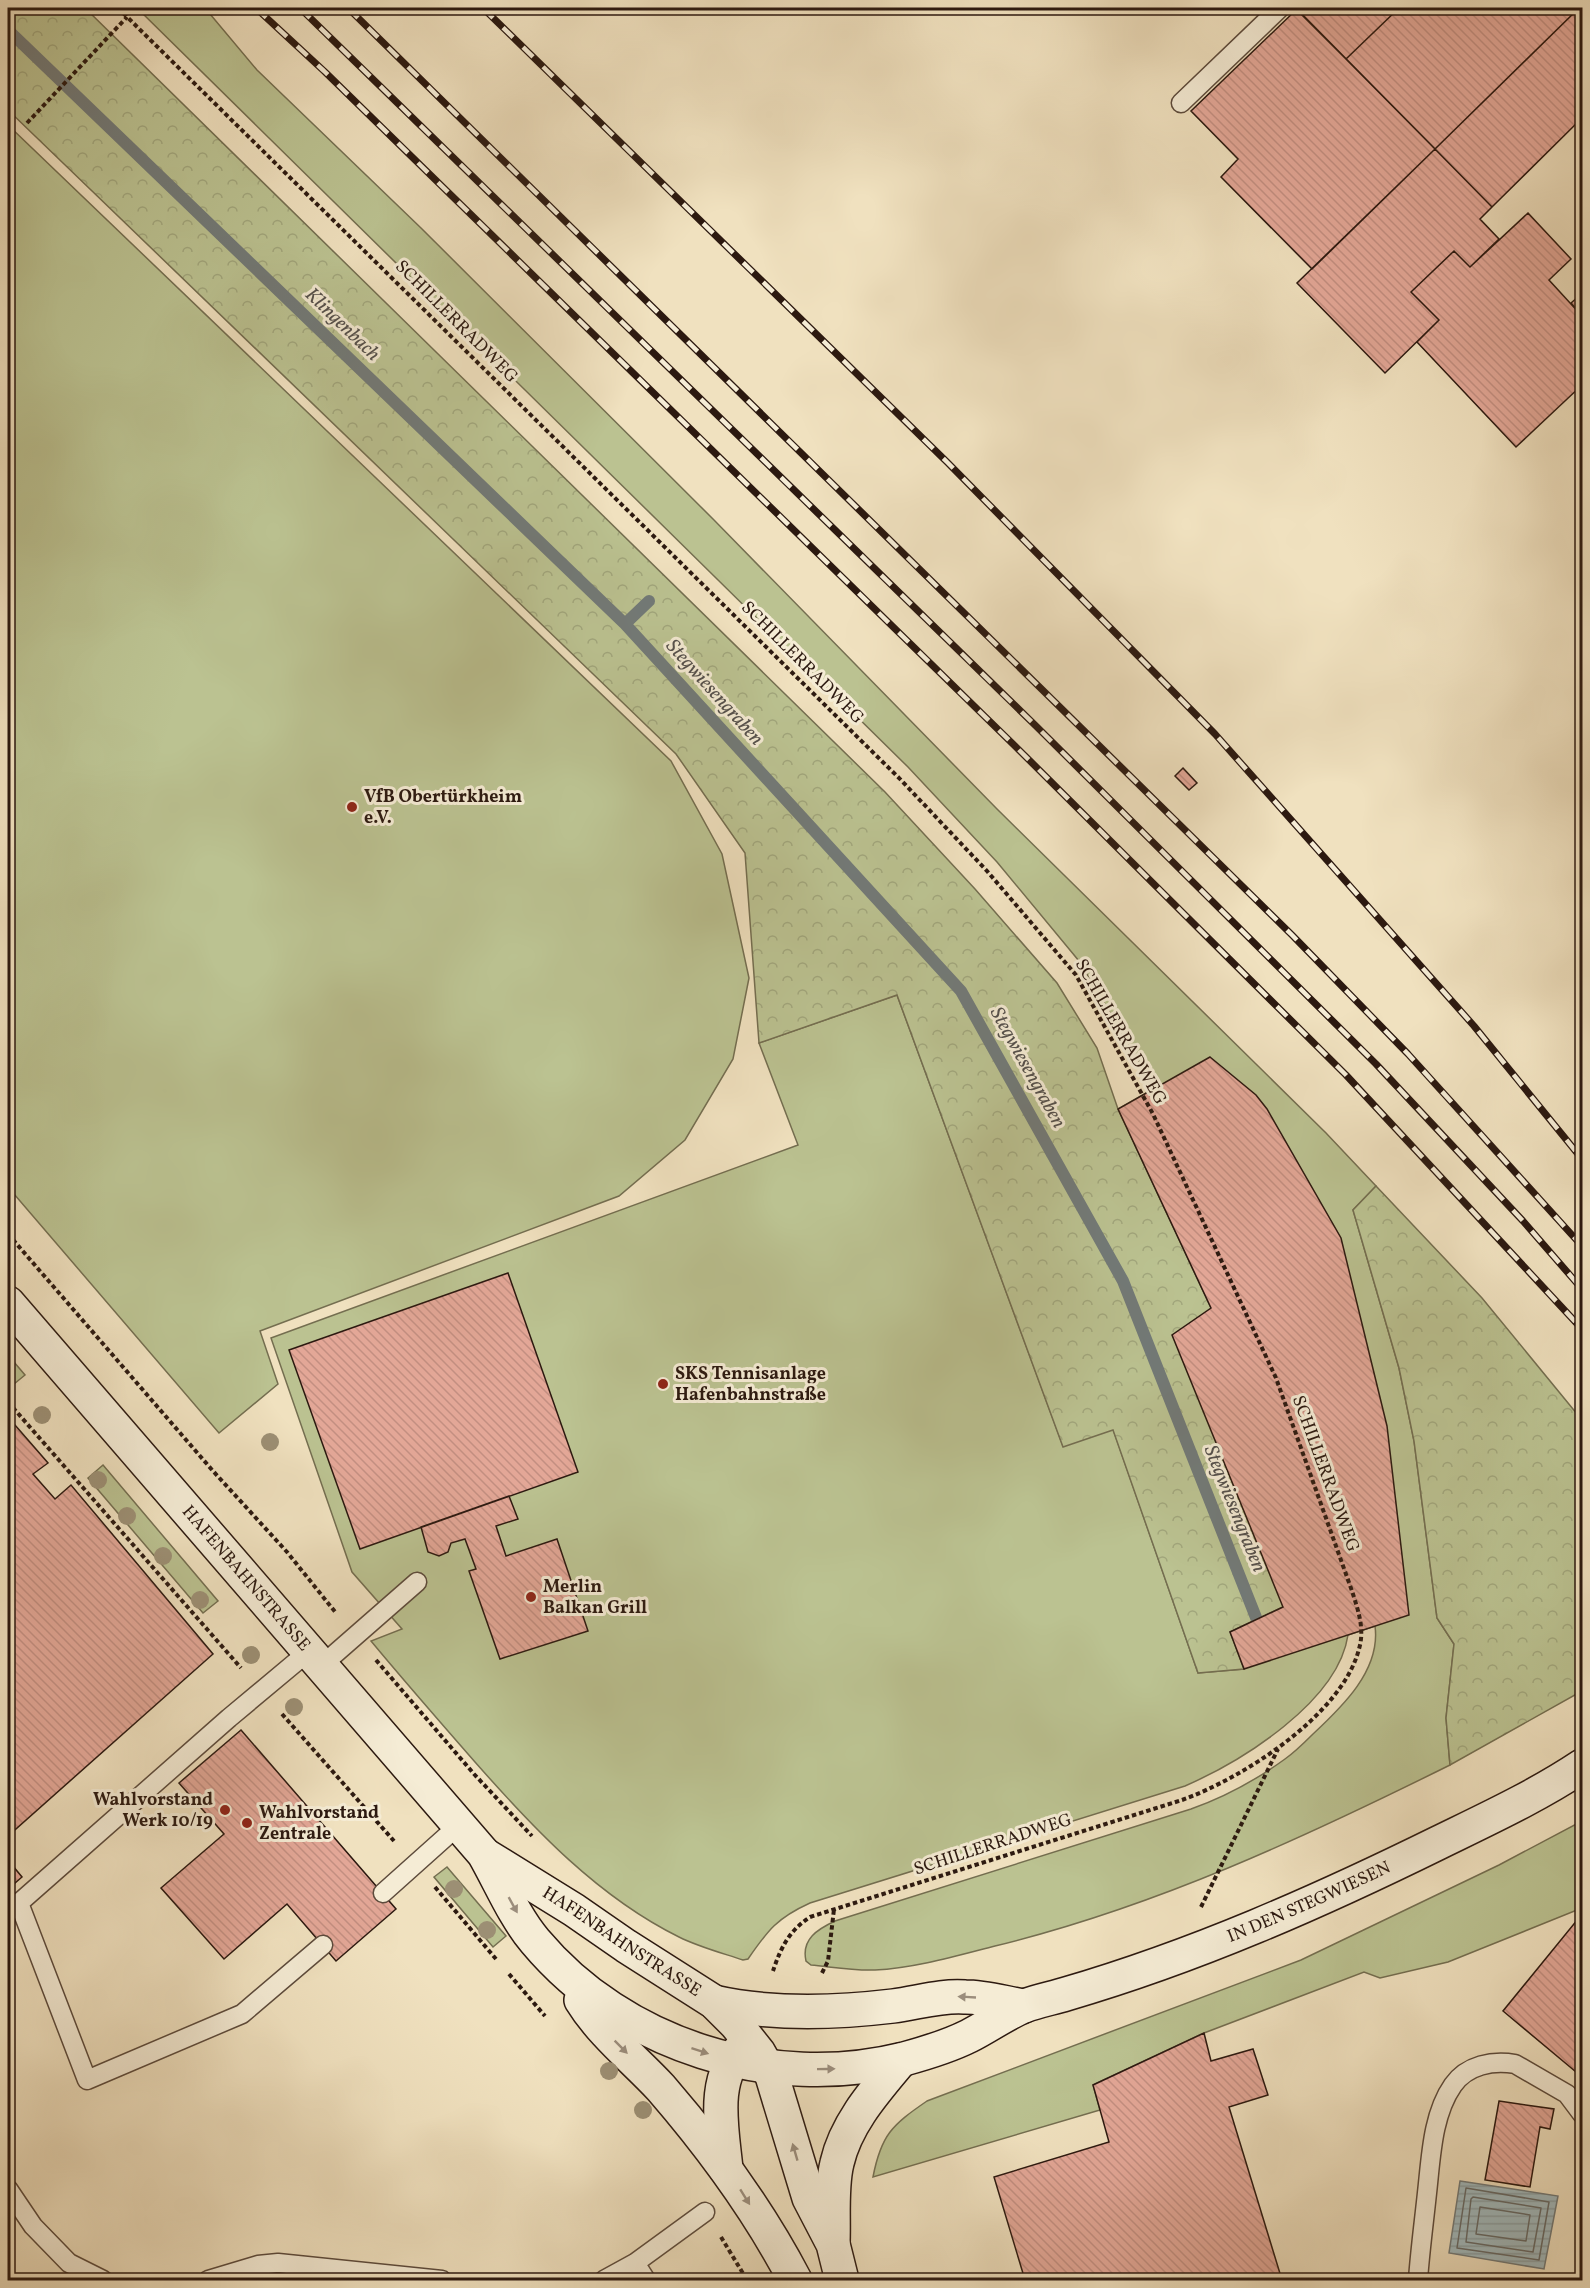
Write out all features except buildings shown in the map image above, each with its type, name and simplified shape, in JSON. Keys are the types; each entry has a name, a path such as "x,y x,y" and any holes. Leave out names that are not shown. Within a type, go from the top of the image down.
{"main road":[{"name":"HAFENBAHNSTRASSE","path":"8,1303 484,1854 529,1934 561,1968 610,2008 638,2025 680,2044 749,2056"},
{"name":"IN DEN STEGWIESEN","path":"749,2056 826,2069 901,2060 955,2042 1024,2006 1175,1959 1258,1926 1373,1875 1446,1839 1545,1789 1582,1766"},
{"name":"HAFENBAHNSTRASSE","path":"484,1854 714,2002 749,2056 776,2086 809,2198 833,2244 842,2280"},
{"name":"HAFENBAHNSTRASSE","path":"561,1968 596,2022 661,2089 726,2169 795,2280"},
{"name":"IN DEN STEGWIESEN","path":"714,2002 764,2010 823,2010 891,2006 964,1996 1024,2006"},
{"name":"IN DEN STEGWIESEN","path":"749,2056 780,2025 823,2010"},
{"name":"HAFENBAHNSTRASSE","path":"726,2169 721,2099 724,2080 749,2056"},
{"name":"HAFENBAHNSTRASSE","path":"833,2244 835,2174 839,2154 858,2115 901,2060"}],"lane":[{"path":"1182,103 1280,8"},
{"path":"323,1945 242,2014 87,2080 20,1903 261,1691 315,1659 417,1582"},
{"path":"383,1893 459,1825"},
{"path":"1418,2280 1436,2126 1447,2095 1459,2078 1476,2067 1486,2064 1506,2062 1515,2064 1567,2094 1582,2114"},
{"path":"8,2189 33,2226 69,2263 103,2280"},
{"path":"604,2280 635,2263 705,2212"},
{"path":"208,2280 258,2265 278,2263 442,2280"},
{"path":"635,2263 646,2280"}],"path":[{"name":"SCHILLERRADWEG","path":"118,8 899,777 987,871 1076,975 1153,1114 1276,1378 1329,1521 1359,1613 1361,1638 1359,1649 1350,1673 1325,1705 1278,1748 1233,1778 1182,1800 810,1917 792,1931 783,1943 773,1971"},
{"path":"27,123 127,16"},
{"path":"8,1402 415,1864 549,2020"},
{"path":"1175,1959 1278,1748"},
{"path":"821,1975 828,1961 834,1909"},
{"path":"705,2212 747,2280"}],"green space":[{"path":"8,8 85,8 885,792 975,889 1057,983 1097,1048 1118,1109 1211,1308 1283,1607 1230,1632 1244,1669 1198,1673 1113,1430 1063,1447 897,995 759,1043 745,853 676,754 8,110"},
{"path":"137,8 205,8 257,70 421,228 714,520 997,809 1326,1133 1376,1186 1353,1210 1399,1368 1414,1441 1437,1618 1454,1644 1446,1718 1450,1765 1339,1819 1227,1868 1113,1912 1054,1930 950,1957 890,1969 851,1969 811,1965 806,1961 808,1941 817,1931 835,1921 1191,1809 1251,1781 1296,1750 1347,1700 1366,1672 1372,1658 1375,1626 1348,1635 1340,1660 1326,1683 1307,1706 1259,1745 1208,1775 1185,1786 810,1903 781,1920 768,1932 748,1959 743,1960 679,1937 649,1921 594,1882 520,1812 371,1641 402,1629 352,1572 271,1338 798,1145 759,1043 897,995 1063,1446 1113,1429 1198,1673 1243,1669 1230,1632 1283,1607 1172,1335 1210,1308 1118,1109 1155,1088 1079,961 997,862 908,767"},
{"name":"VfB Obertürkheim e.V.","path":"8,125 671,761 722,854 749,978 733,1059 685,1140 619,1196 260,1331 278,1384 219,1433 8,1187"},
{"path":"1376,1186 1482,1298 1582,1420 1582,1691 1450,1765 1446,1718 1454,1644 1437,1618 1414,1441 1399,1368 1353,1210"},
{"path":"8,1355 25,1375 8,1389"},
{"path":"103,1465 218,1601 203,1613 88,1478"},
{"path":"1582,1821 1582,1908 1448,1962 1380,1978 1364,1972 1204,2033 1093,2085 1100,2110 873,2177 880,2151 890,2132 905,2117 927,2101 1301,1960 1499,1865"},
{"path":"447,1867 506,1936 493,1947 434,1877"}],"water":[{"path":"1460,2181 1558,2196 1544,2269 1449,2253"}],"waterway":[{"name":"Klingenbach","path":"8,30 625,624 649,601"},
{"name":"Stegwiesengraben","path":"625,624 961,991 1123,1281 1257,1620"}],"railway":[{"path":"256,8 324,71 1015,746 1346,1075 1582,1329"},
{"path":"300,8 1037,727 1376,1064 1523,1221 1582,1289"},
{"path":"348,8 1292,935 1408,1054 1582,1246"},
{"path":"483,8 947,462 1215,734 1474,1026 1582,1159"}],"place":[{"name":"VfB Obertürkheim e.V.","path":"352,807"},
{"name":"SKS Tennisanlage Hafenbahnstraße","path":"663,1384"},
{"name":"Merlin Balkan Grill","path":"531,1597"},
{"name":"Wahlvorstand Werk 10/19","path":"225,1810"},
{"name":"Wahlvorstand Zentrale","path":"247,1823"}]}
